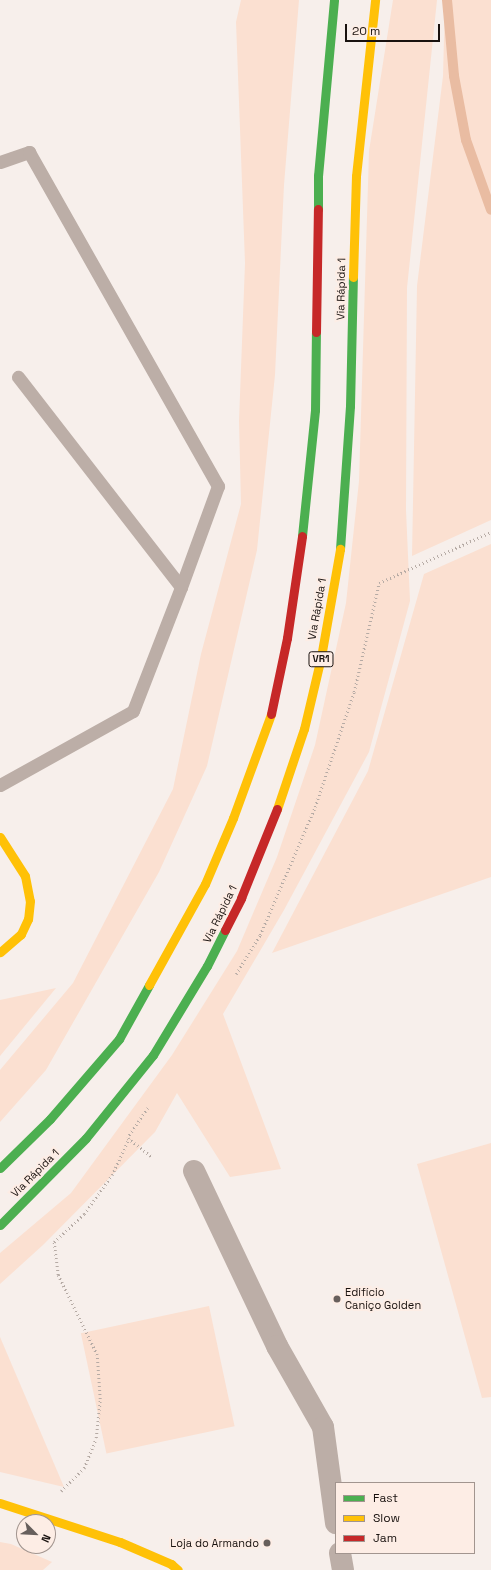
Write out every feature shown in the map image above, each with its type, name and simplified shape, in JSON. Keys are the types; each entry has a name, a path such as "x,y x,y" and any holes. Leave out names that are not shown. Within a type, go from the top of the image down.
{"main road":[{"path":"0,1168 50,1119 119,1039 204,884 233,818 268,726 287,638 300,550 315,410 318,176 334,0"},
{"name":"Via Rápida 1","path":"0,1225 86,1138 153,1055 207,966 241,898 269,832 304,729 321,657 339,558 350,406 356,176 375,0"},
{"path":"0,837 25,876 30,901 28,919 21,934 0,952"},
{"path":"0,1503 120,1542 171,1564 178,1570"}],"street":[{"path":"194,1171 278,1346 323,1428 335,1516"},
{"path":"340,1554 343,1570"}],"lane":[{"path":"0,162 29,152 218,486 133,711 0,785"},
{"path":"18,377 181,587"}],"path":[{"path":"61,1491 84,1468 96,1438 100,1399 97,1355 58,1275 54,1242 84,1214 112,1175 129,1138"}],"shaded area":[{"path":"241,0 299,0 284,185 275,375 257,550 207,766 159,872 46,1070 0,1122 0,1070 73,983 173,789 201,654 241,504 239,421 245,263 236,22"},
{"path":"393,0 437,0 407,288 406,510 410,601 369,752 284,910 223,1014 281,1169 230,1177 177,1093 155,1132 43,1245 0,1284 0,1253 71,1193 172,1055 237,951 277,857 315,745 346,603 359,481 369,151"},
{"path":"445,0 491,0 491,520 412,556 417,286 443,76"},
{"path":"491,544 491,877 272,953 368,771 424,574"},
{"path":"56,988 0,1056 0,1000"},
{"path":"491,1143 491,1397 482,1398 417,1164"},
{"path":"209,1306 235,1426 106,1454 81,1333"},
{"path":"0,1337 64,1487 0,1472"},
{"path":"0,1542 16,1546 16,1554 34,1554 52,1562 43,1570 0,1570"}],"waterway":[{"path":"447,0 454,76 466,140 491,210"}],"traffic: fast":[{"path":"318,209 318,176 334,0"},
{"path":"340,549 350,406 353,277"},
{"path":"302,536 315,410 316,332"},
{"path":"0,1225 86,1138 153,1055 207,966 225,930"},
{"path":"0,1168 50,1119 119,1039 149,985"}],"traffic: slow":[{"path":"353,277 356,176 375,0"},
{"path":"277,809 304,729 321,657 340,549"},
{"path":"149,985 205,884 233,818 271,714"},
{"path":"0,837 25,876 30,901 28,919 21,934 0,952"},
{"path":"0,1503 120,1542 171,1564 178,1570"}],"traffic: jam":[{"path":"316,332 318,209"},
{"path":"271,714 287,638 302,536"},
{"path":"225,930 241,898 277,809"}],"place":[{"name":"Edifício Caniço Golden","path":"337,1299"},
{"name":"Loja do Armando","path":"267,1543"}]}
